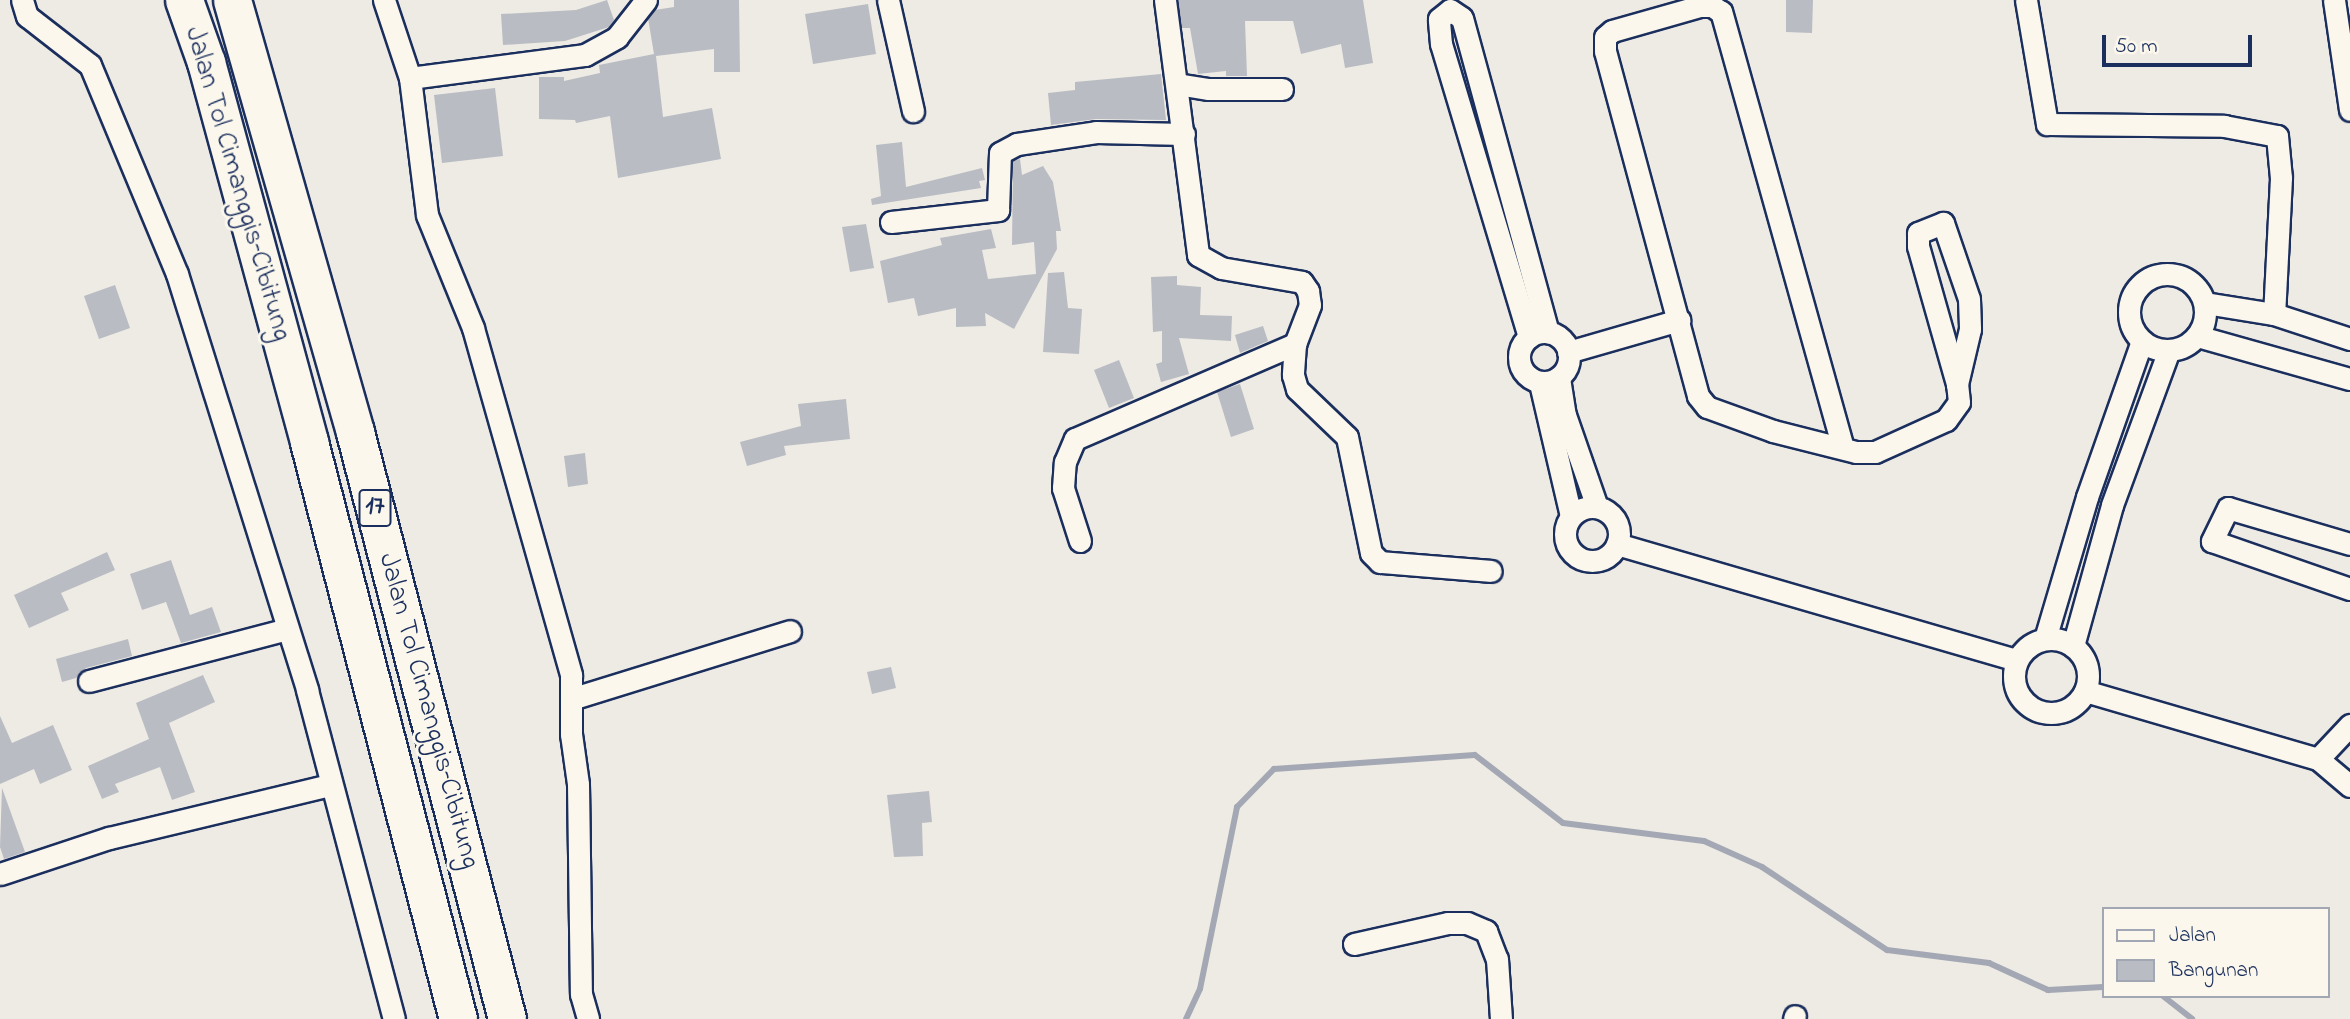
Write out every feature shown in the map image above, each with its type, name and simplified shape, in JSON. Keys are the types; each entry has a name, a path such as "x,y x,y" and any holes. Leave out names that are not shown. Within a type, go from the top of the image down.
{"highway":[{"name":"Jalan Tol Cimanggis–Cibitung","path":"184,0 206,62 309,442 458,1019"},
{"name":"Jalan Tol Cimanggis–Cibitung","path":"232,0 355,432 507,1019"}],"street":[{"path":"22,0 27,16 90,65 177,274 287,629 394,1019"},
{"path":"384,0 410,78 427,215 474,328 574,698 571,734 578,783 581,994 589,1019"},
{"path":"410,78 585,55 617,37 646,0"},
{"path":"888,0 912,111"},
{"path":"1165,0 1198,255 1221,268 1302,282 1310,305 1295,344 1297,389 1347,437 1353,450 1371,552 1380,562 1396,567 1491,571"},
{"path":"2026,0 2031,46 2047,124 2224,126 2277,136 2281,178 2274,314"},
{"path":"2334,0 2348,72 2350,110"},
{"path":"1843,447 1721,12 1712,6 1612,31 1604,44 1698,396 1707,407 1773,431 1843,447 1875,452 1946,420 1959,402 1957,384 1917,246 1918,233 1943,223 1969,299 1970,329 1957,384"},
{"path":"1450,10 1462,18 1538,334 1441,44 1438,19 1450,10"},
{"path":"1177,83 1209,89 1282,89"},
{"path":"891,222 998,210 1000,153 1017,144 1096,132 1184,134"},
{"path":"2157,275 2177,275 2194,285 2205,303 2205,321 2197,337 2181,348 2169,350 2142,341 2130,324 2130,303 2139,285 2157,275"},
{"path":"2205,303 2274,314 2350,339"},
{"path":"1568,352 1679,320"},
{"path":"1549,380 1569,362 1568,352 1557,336 1538,334 1518,353 1519,363 1523,372 1549,380 1565,415 1597,507 1617,525 1617,544 1605,558 1578,557 1565,534 1572,516 1549,380"},
{"path":"2197,337 2350,379"},
{"path":"2045,639 2087,497 2142,341"},
{"path":"1080,541 1063,488 1065,462 1075,439 1295,344"},
{"path":"2073,646 2112,505 2169,350"},
{"path":"1572,516 1597,507"},
{"path":"2350,544 2228,508 2212,541 2350,589"},
{"path":"1617,544 2016,660"},
{"path":"89,681 287,629"},
{"path":"574,698 790,631"},
{"path":"2045,639 2058,639 2073,646 2088,675 2085,691 2074,705 2060,712 2043,713 2017,693 2013,677 2016,660 2027,647 2045,639"},
{"path":"2085,691 2318,759 2348,777"},
{"path":"2318,759 2350,725"},
{"path":"0,874 108,838 329,785"},
{"path":"1354,944 1448,923 1467,923 1486,931 1497,959 1500,1019"}],"building":[{"path":"607,0 614,20 609,27 565,41 503,45 501,14 576,10"},
{"path":"674,0 739,0 740,72 714,72 714,49 656,56 663,117 712,108 721,159 618,178 610,116 576,123 575,120 539,119 539,77 564,77 564,81 600,73 599,65 654,54 648,18 655,10 674,7"},
{"path":"1178,0 1363,0 1373,63 1345,68 1341,44 1301,54 1293,21 1245,21 1247,76 1226,76 1226,71 1198,74 1190,28 1182,28"},
{"path":"1786,0 1813,0 1812,33 1786,32"},
{"path":"868,4 876,54 813,64 805,14"},
{"path":"1161,74 1166,120 1096,119 1051,125 1048,93 1075,90 1075,82"},
{"path":"495,88 503,156 442,163 434,95"},
{"path":"902,142 906,187 982,168 985,180 979,181 981,188 872,205 871,199 881,196 876,145"},
{"path":"1020,159 1022,175 1043,166 1053,182 1061,231 1056,231 1057,249 1014,329 985,313 986,326 956,327 956,308 918,316 914,298 888,303 880,261 942,245 940,238 991,229 996,248 982,250 988,279 1036,274 1034,242 1012,245 1013,161"},
{"path":"866,224 874,268 850,272 842,227"},
{"path":"1064,272 1068,308 1082,309 1079,354 1043,352 1048,273"},
{"path":"1177,276 1177,285 1201,287 1200,315 1232,316 1231,341 1179,338 1189,374 1161,382 1156,364 1162,362 1162,331 1153,332 1151,277"},
{"path":"115,285 130,328 99,339 84,296"},
{"path":"1263,326 1268,341 1240,353 1235,335"},
{"path":"1119,360 1134,398 1109,408 1094,370"},
{"path":"1240,384 1254,429 1231,437 1217,392"},
{"path":"846,399 850,439 784,446 786,455 747,466 740,442 801,426 798,404"},
{"path":"585,453 588,484 568,487 564,456"},
{"path":"107,552 115,570 61,593 69,610 29,628 14,595"},
{"path":"171,560 190,615 212,607 221,632 181,643 166,602 142,610 130,574"},
{"path":"128,639 132,656 86,668 76,678 62,682 56,659"},
{"path":"891,667 896,688 872,694 867,672"},
{"path":"203,675 215,702 169,723 195,792 172,800 160,767 115,784 119,792 102,799 88,766 149,739 136,703"},
{"path":"0,716 12,743 53,725 72,770 40,784 34,769 0,784"},
{"path":"2,788 25,852 4,859 0,847"},
{"path":"929,791 932,822 922,823 923,856 894,857 887,795"}],"waterway":[{"path":"1186,1019 1200,989 1237,807 1274,769 1475,755 1563,823 1704,841 1762,867 1887,950 1989,963 2048,990 2102,987"},
{"path":"2166,998 2192,1019"}]}
